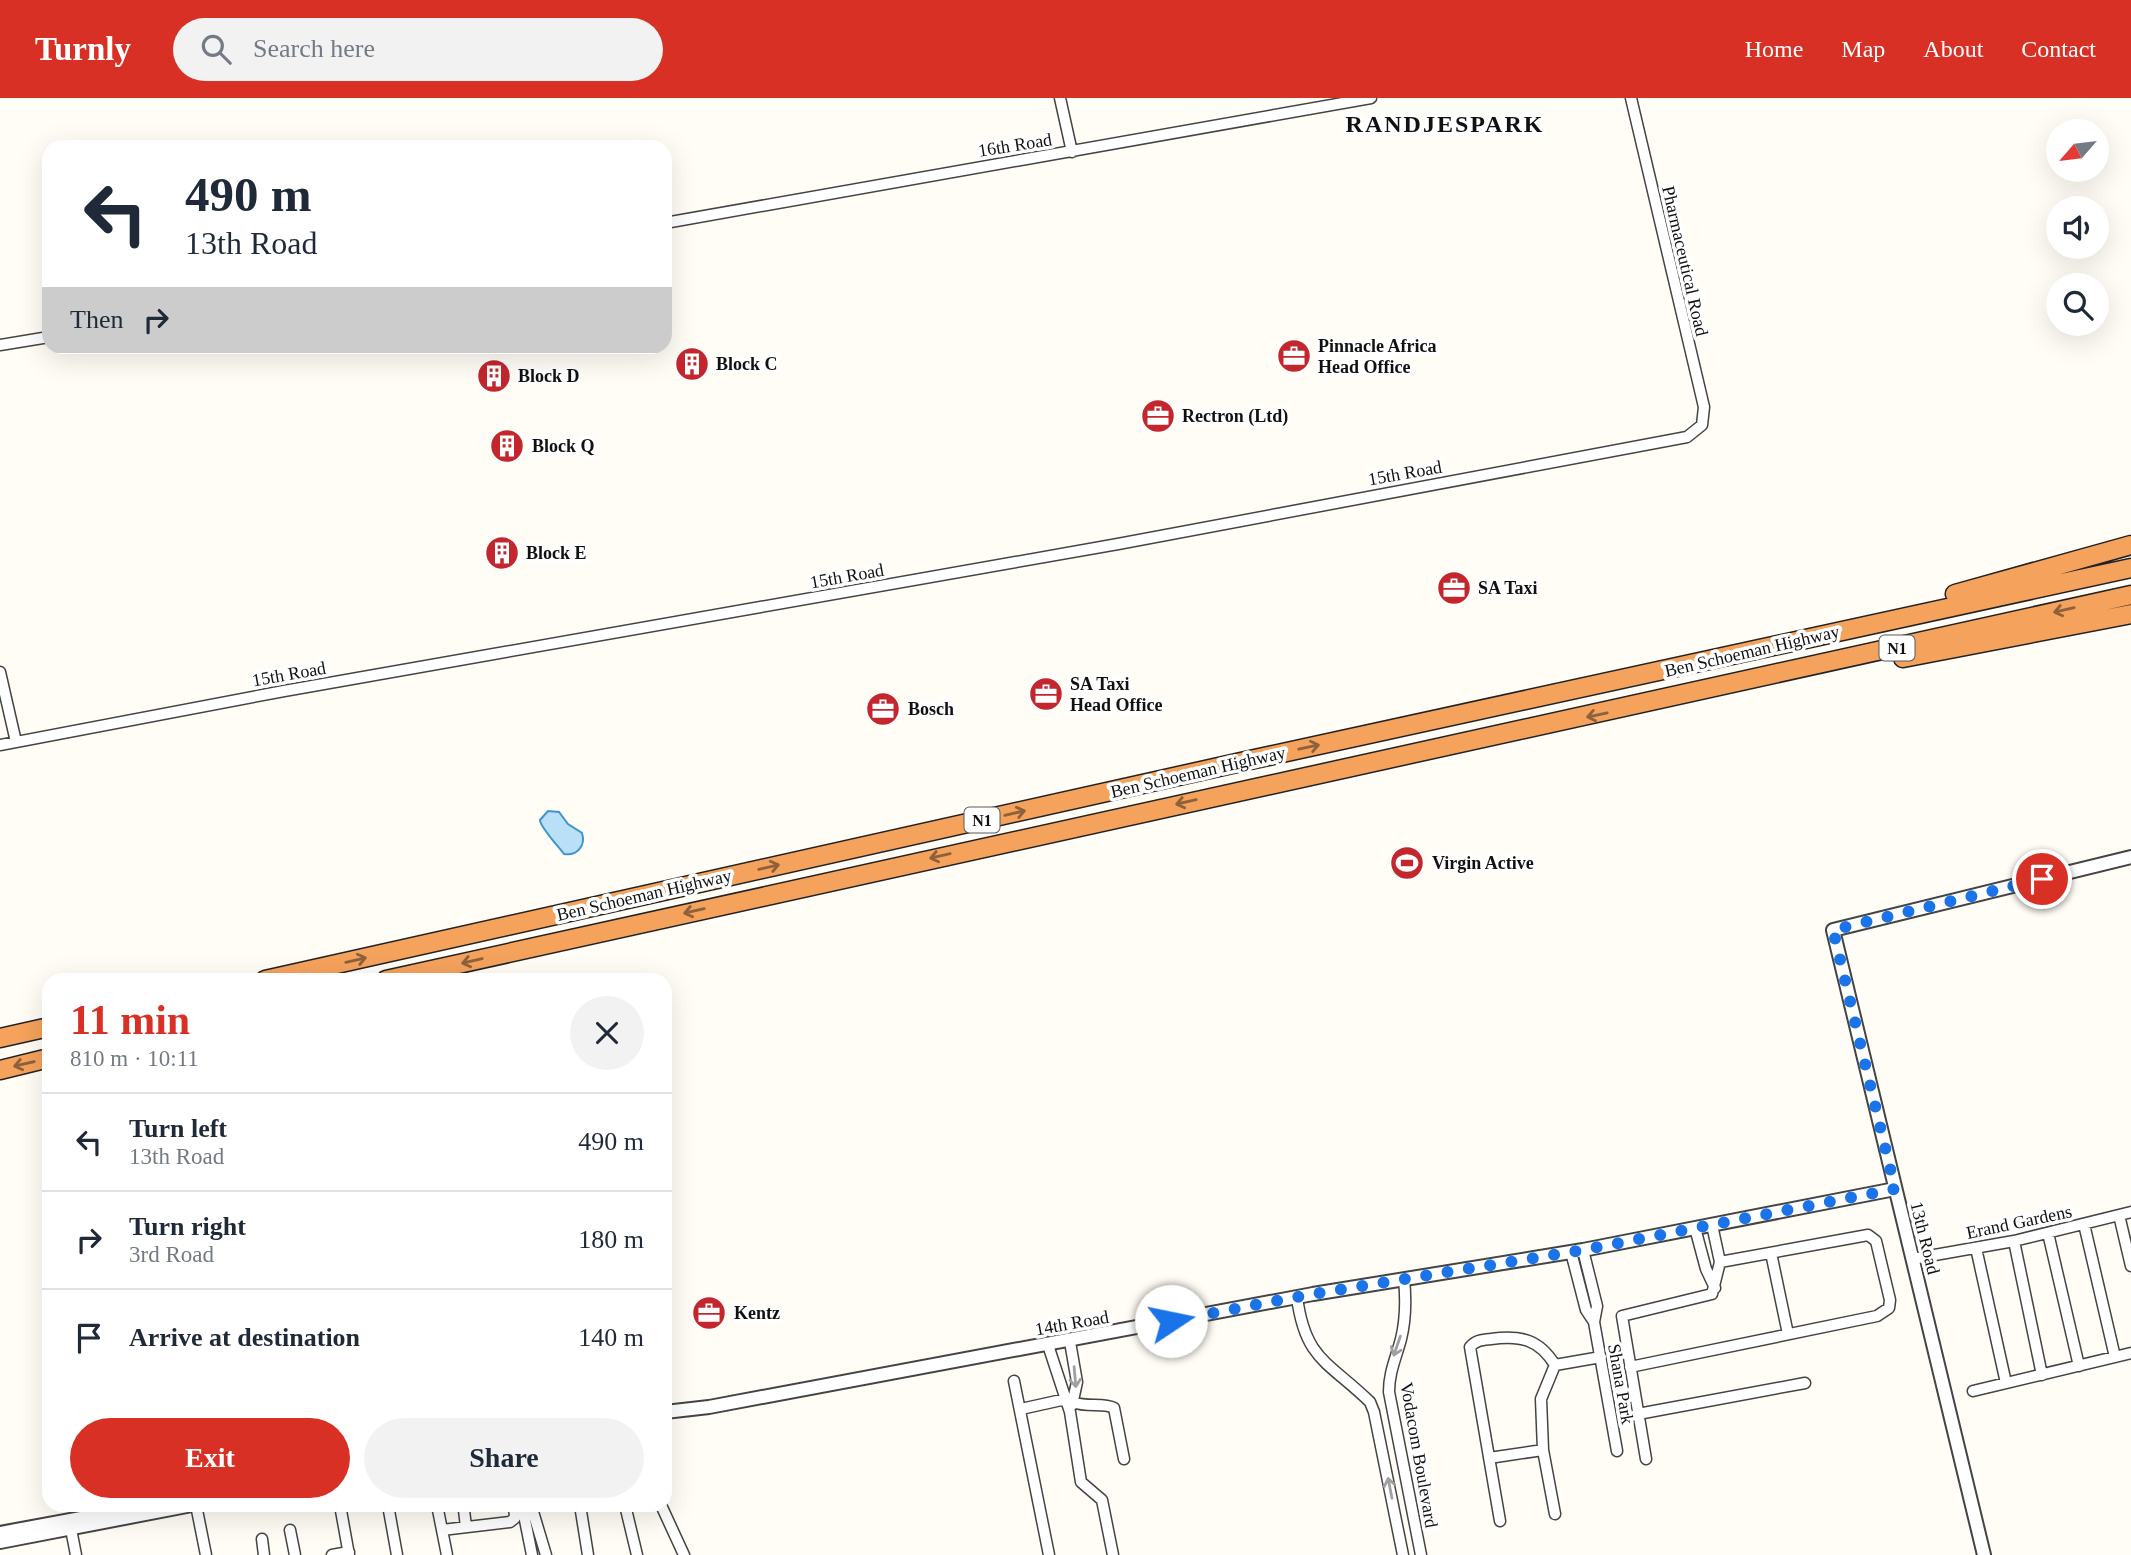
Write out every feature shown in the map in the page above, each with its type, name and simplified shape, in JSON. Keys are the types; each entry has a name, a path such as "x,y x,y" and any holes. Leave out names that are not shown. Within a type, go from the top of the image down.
{"highway":[{"path":"1791,641 1846,619 2013,580 2131,545"},
{"name":"Ben Schoeman Highway","path":"297,973 2131,568"},
{"name":"Ben Schoeman Highway","path":"417,973 2131,595"},
{"path":"1663,700 1697,702 1726,698 1994,639 2131,614"},
{"path":"0,1038 42,1029"},
{"path":"0,1070 42,1060"}],"street":[{"path":"1060,98 1072,152"},
{"name":"16th Road","path":"672,222 1371,98"},
{"name":"Pharmaceutical Road","path":"1631,98 1704,407 1704,420 1698,430"},
{"path":"0,345 42,338"},
{"name":"15th Road","path":"0,745 284,691 564,643 1678,440 1698,430"},
{"path":"0,672 16,742"},
{"name":"13th Road","path":"1984,1555 1833,930 2131,857"},
{"name":"14th Road","path":"672,1416 1297,1297 1712,1226 1895,1189"},
{"name":"Erand Gardens","path":"1912,1259 2014,1241 2131,1212"},
{"path":"2119,1215 2131,1266"},
{"path":"2084,1224 2115,1357"},
{"path":"1646,1459 1622,1316 1709,1296 1715,1288 1720,1262 1712,1226"},
{"path":"1695,1228 1706,1269 1715,1288"},
{"path":"2048,1233 2078,1366"},
{"path":"1630,1367 1877,1316 1889,1308 1890,1300 1876,1241 1868,1236 1720,1262"},
{"path":"2014,1241 2042,1375"},
{"path":"1976,1248 2006,1383"},
{"name":"Shana Park","path":"1577,1251 1586,1310 1594,1322 1617,1451"},
{"path":"1771,1254 1787,1335"},
{"name":"Vodacom Boulevard","path":"1404,1279 1406,1308 1401,1341 1390,1372 1390,1392 1421,1555"},
{"name":"Vodacom Boulevard","path":"1297,1297 1302,1328 1314,1353 1370,1402 1403,1555"},
{"path":"1500,1521 1469,1355 1472,1344 1516,1336 1534,1343 1556,1366"},
{"path":"1069,1404 1077,1382 1070,1342"},
{"path":"1048,1345 1069,1404 1081,1482 1102,1500 1113,1555"},
{"path":"1973,1391 2131,1353"},
{"path":"1556,1366 1601,1357"},
{"path":"1555,1514 1543,1450 1541,1399 1556,1366"},
{"path":"1014,1381 1049,1555"},
{"path":"1638,1414 1805,1383"},
{"path":"1021,1409 1069,1404 1089,1407 1108,1405 1114,1408 1124,1459"},
{"name":"14th Road","path":"672,1412 687,1411"},
{"path":"1489,1458 1543,1450"},
{"path":"0,1542 123,1512"},
{"path":"0,1533 151,1512"},
{"path":"196,1512 206,1555"},
{"path":"332,1555 349,1554 341,1512"},
{"path":"389,1512 397,1555"},
{"path":"438,1512 447,1555"},
{"path":"464,1512 466,1527"},
{"path":"442,1530 510,1522 515,1518 515,1512"},
{"path":"522,1512 524,1540 532,1555"},
{"path":"533,1512 546,1555"},
{"path":"581,1512 587,1555"},
{"path":"627,1512 637,1555"},
{"path":"664,1512 684,1555"},
{"path":"70,1525 76,1555"},
{"path":"290,1530 295,1555"},
{"path":"524,1540 542,1537"},
{"path":"262,1539 264,1555"}],"water":[{"path":"548,811 559,812 568,824 582,833 583,842 576,852 564,854 546,832 540,820"}],"place":[{"name":"Pinnacle Africa Head Office","path":"1294,356"},
{"name":"Block C","path":"692,364"},
{"name":"Block D","path":"494,376"},
{"name":"Rectron (Ltd)","path":"1158,416"},
{"name":"Block Q","path":"507,446"},
{"name":"Block E","path":"502,553"},
{"name":"SA Taxi","path":"1454,588"},
{"name":"SA Taxi Head Office","path":"1046,694"},
{"name":"Bosch","path":"883,709"},
{"name":"Virgin Active","path":"1407,863"},
{"name":"Kentz","path":"709,1313"}],"district":[{"name":"RANDJESPARK","path":"1445,124"}],"route":[{"path":"1171,1321 1313,1294 1583,1250 1895,1189 1833,930 2042,879"}]}
